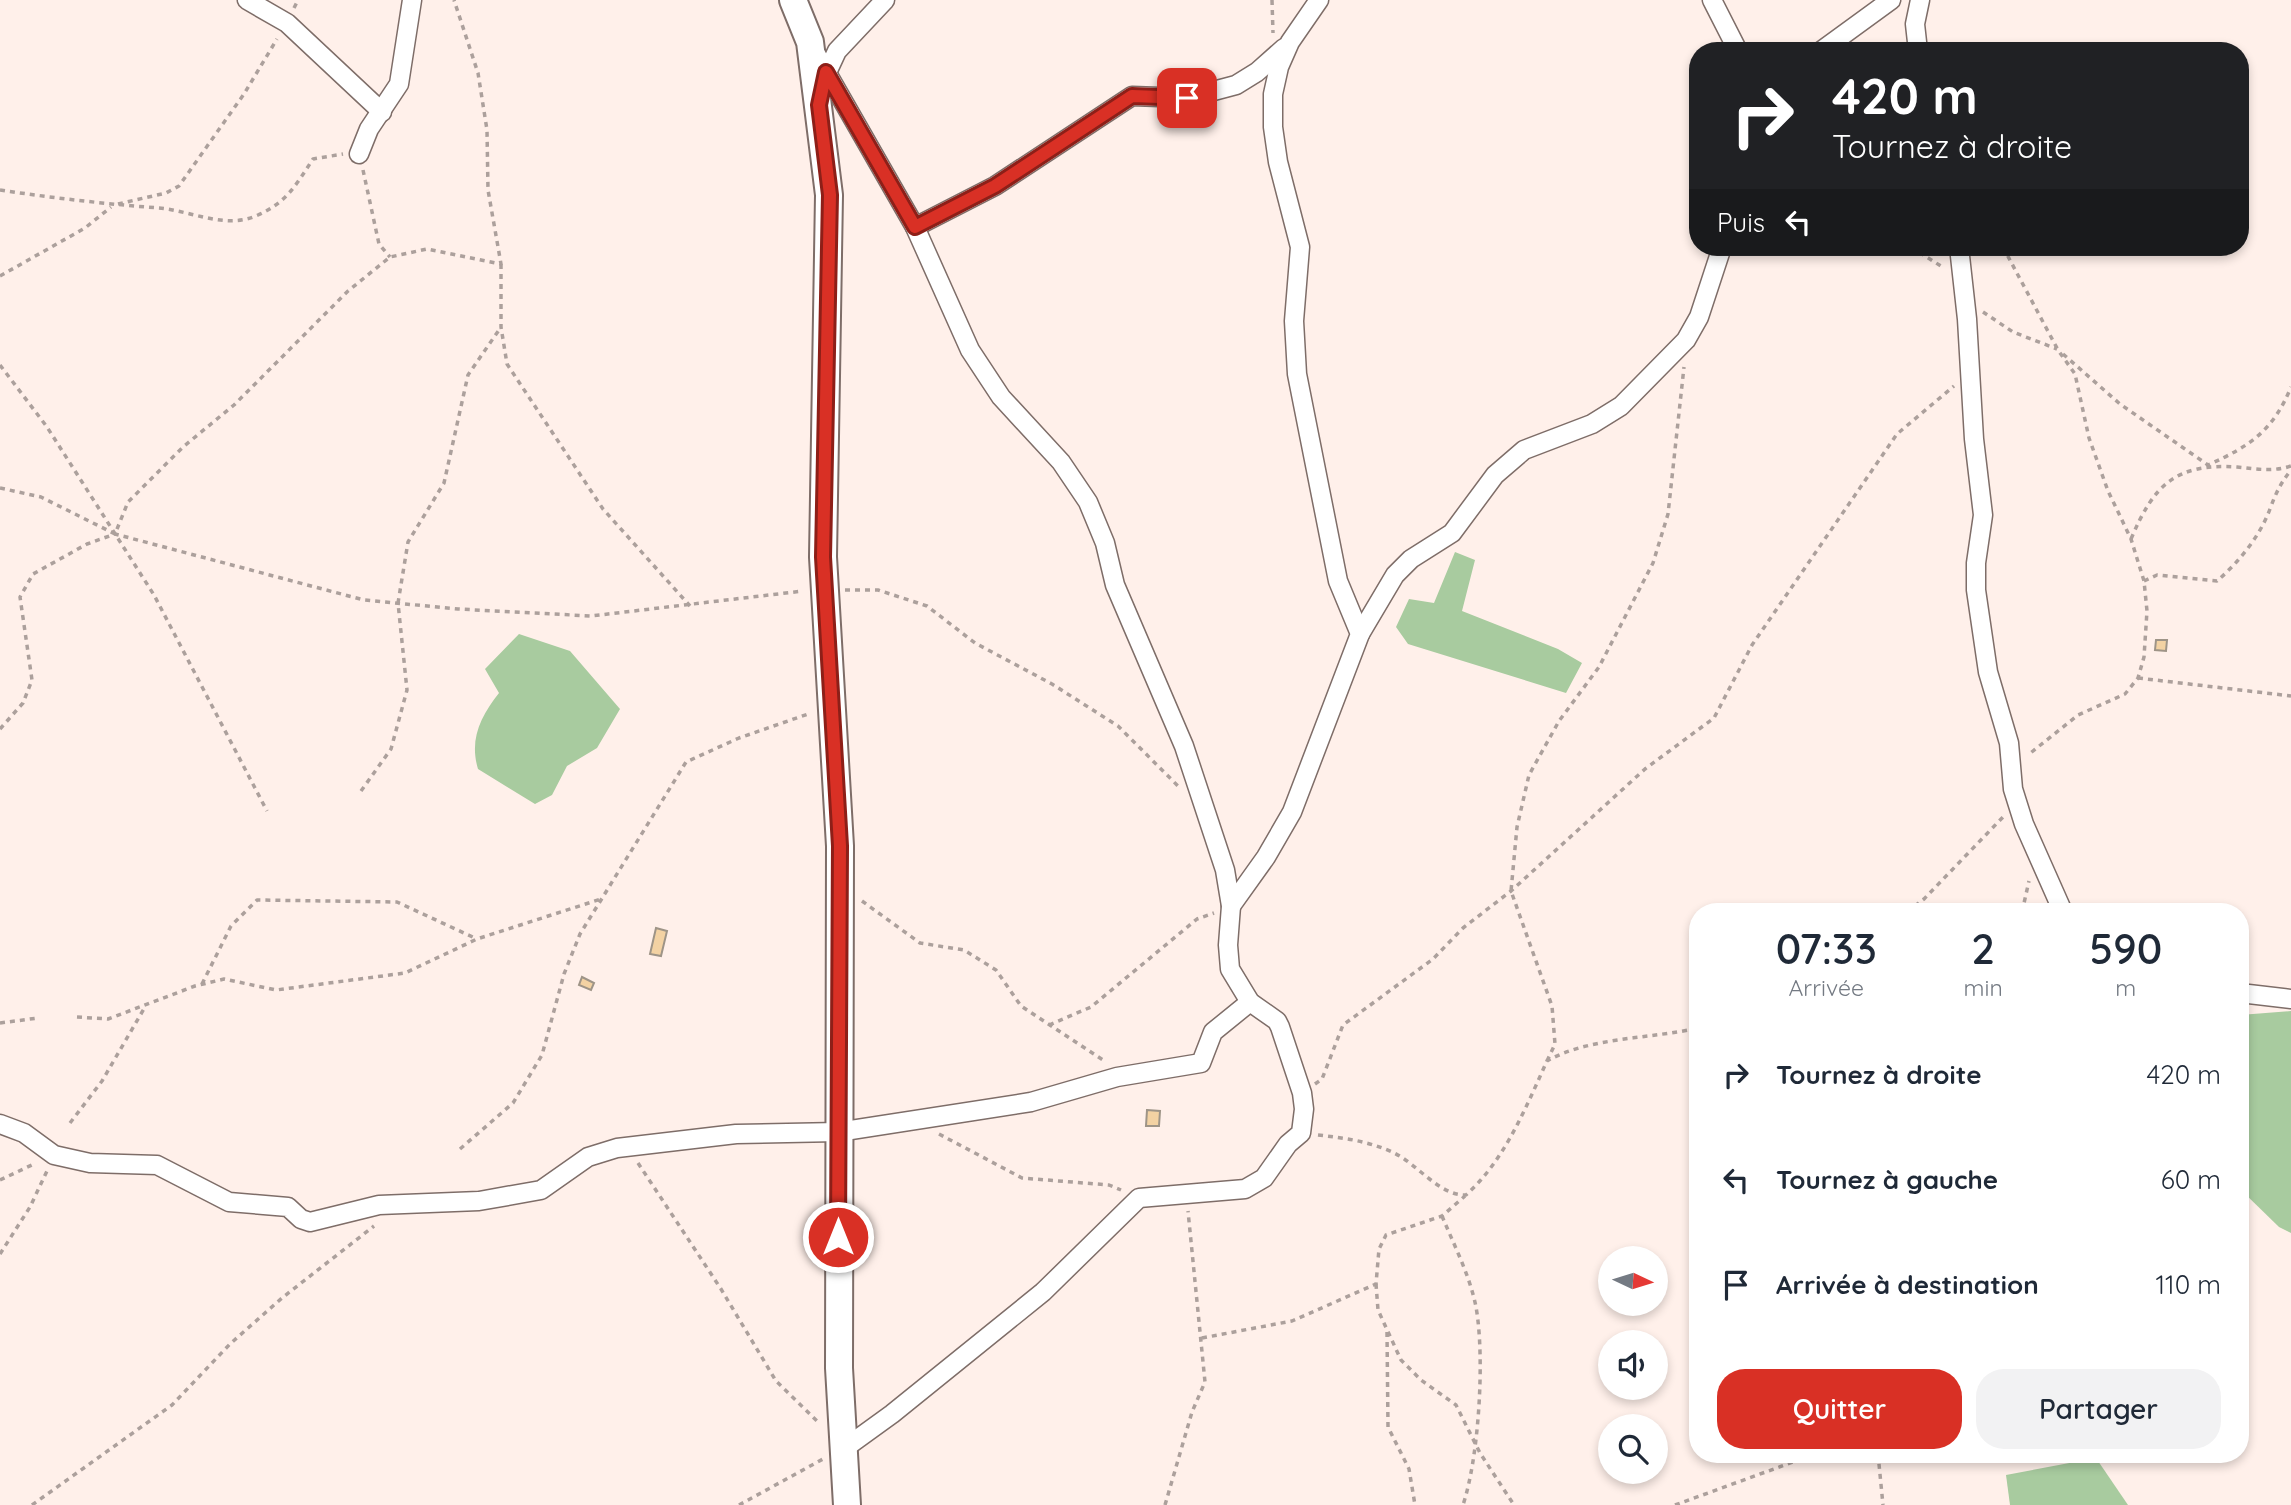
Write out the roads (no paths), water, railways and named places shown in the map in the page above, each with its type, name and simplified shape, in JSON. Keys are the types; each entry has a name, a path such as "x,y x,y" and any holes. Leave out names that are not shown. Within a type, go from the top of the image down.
{"street":[{"path":"247,0 286,23 382,112"},
{"path":"359,154 369,129 399,84 412,0"},
{"path":"793,0 826,72 915,227 970,350 1001,397 1061,462 1088,502 1105,543 1115,585 1184,746 1226,870 1231,906 1228,945 1230,969 1250,1002 1277,1021 1302,1093 1304,1109 1301,1133 1288,1144 1281,1159 1264,1178 1245,1189 1139,1198 1043,1292 892,1414 845,1448"},
{"path":"819,105 826,72 837,51 885,0"},
{"path":"915,227 995,186 1132,96 1187,98 1236,85 1275,57 1290,42 1319,0"},
{"path":"1712,0 1733,42"},
{"path":"1833,42 1891,0"},
{"path":"1917,42 1916,24 1920,0"},
{"path":"810,42 830,195 824,590 840,885 839,1368 847,1505"},
{"path":"1290,42 1279,67 1273,94 1273,127 1278,162 1300,247 1294,321 1297,374 1338,581 1360,634"},
{"path":"1231,906 1266,857 1292,812 1360,634 1395,575 1411,559 1452,533 1495,475 1524,450 1592,424 1621,406 1686,341 1699,317 1719,256"},
{"path":"1960,256 1983,515 1976,563 1976,590 1988,671 2014,768 2013,789 2024,824 2059,903"},
{"path":"2249,994 2291,999"},
{"path":"0,1124 24,1133 54,1155 90,1163 157,1165 229,1202 288,1207 301,1219 310,1222 379,1205 479,1201 541,1190 587,1157 629,1147 736,1134 838,1132 1031,1102 1127,1075 1201,1063 1213,1032 1250,1002"}]}
